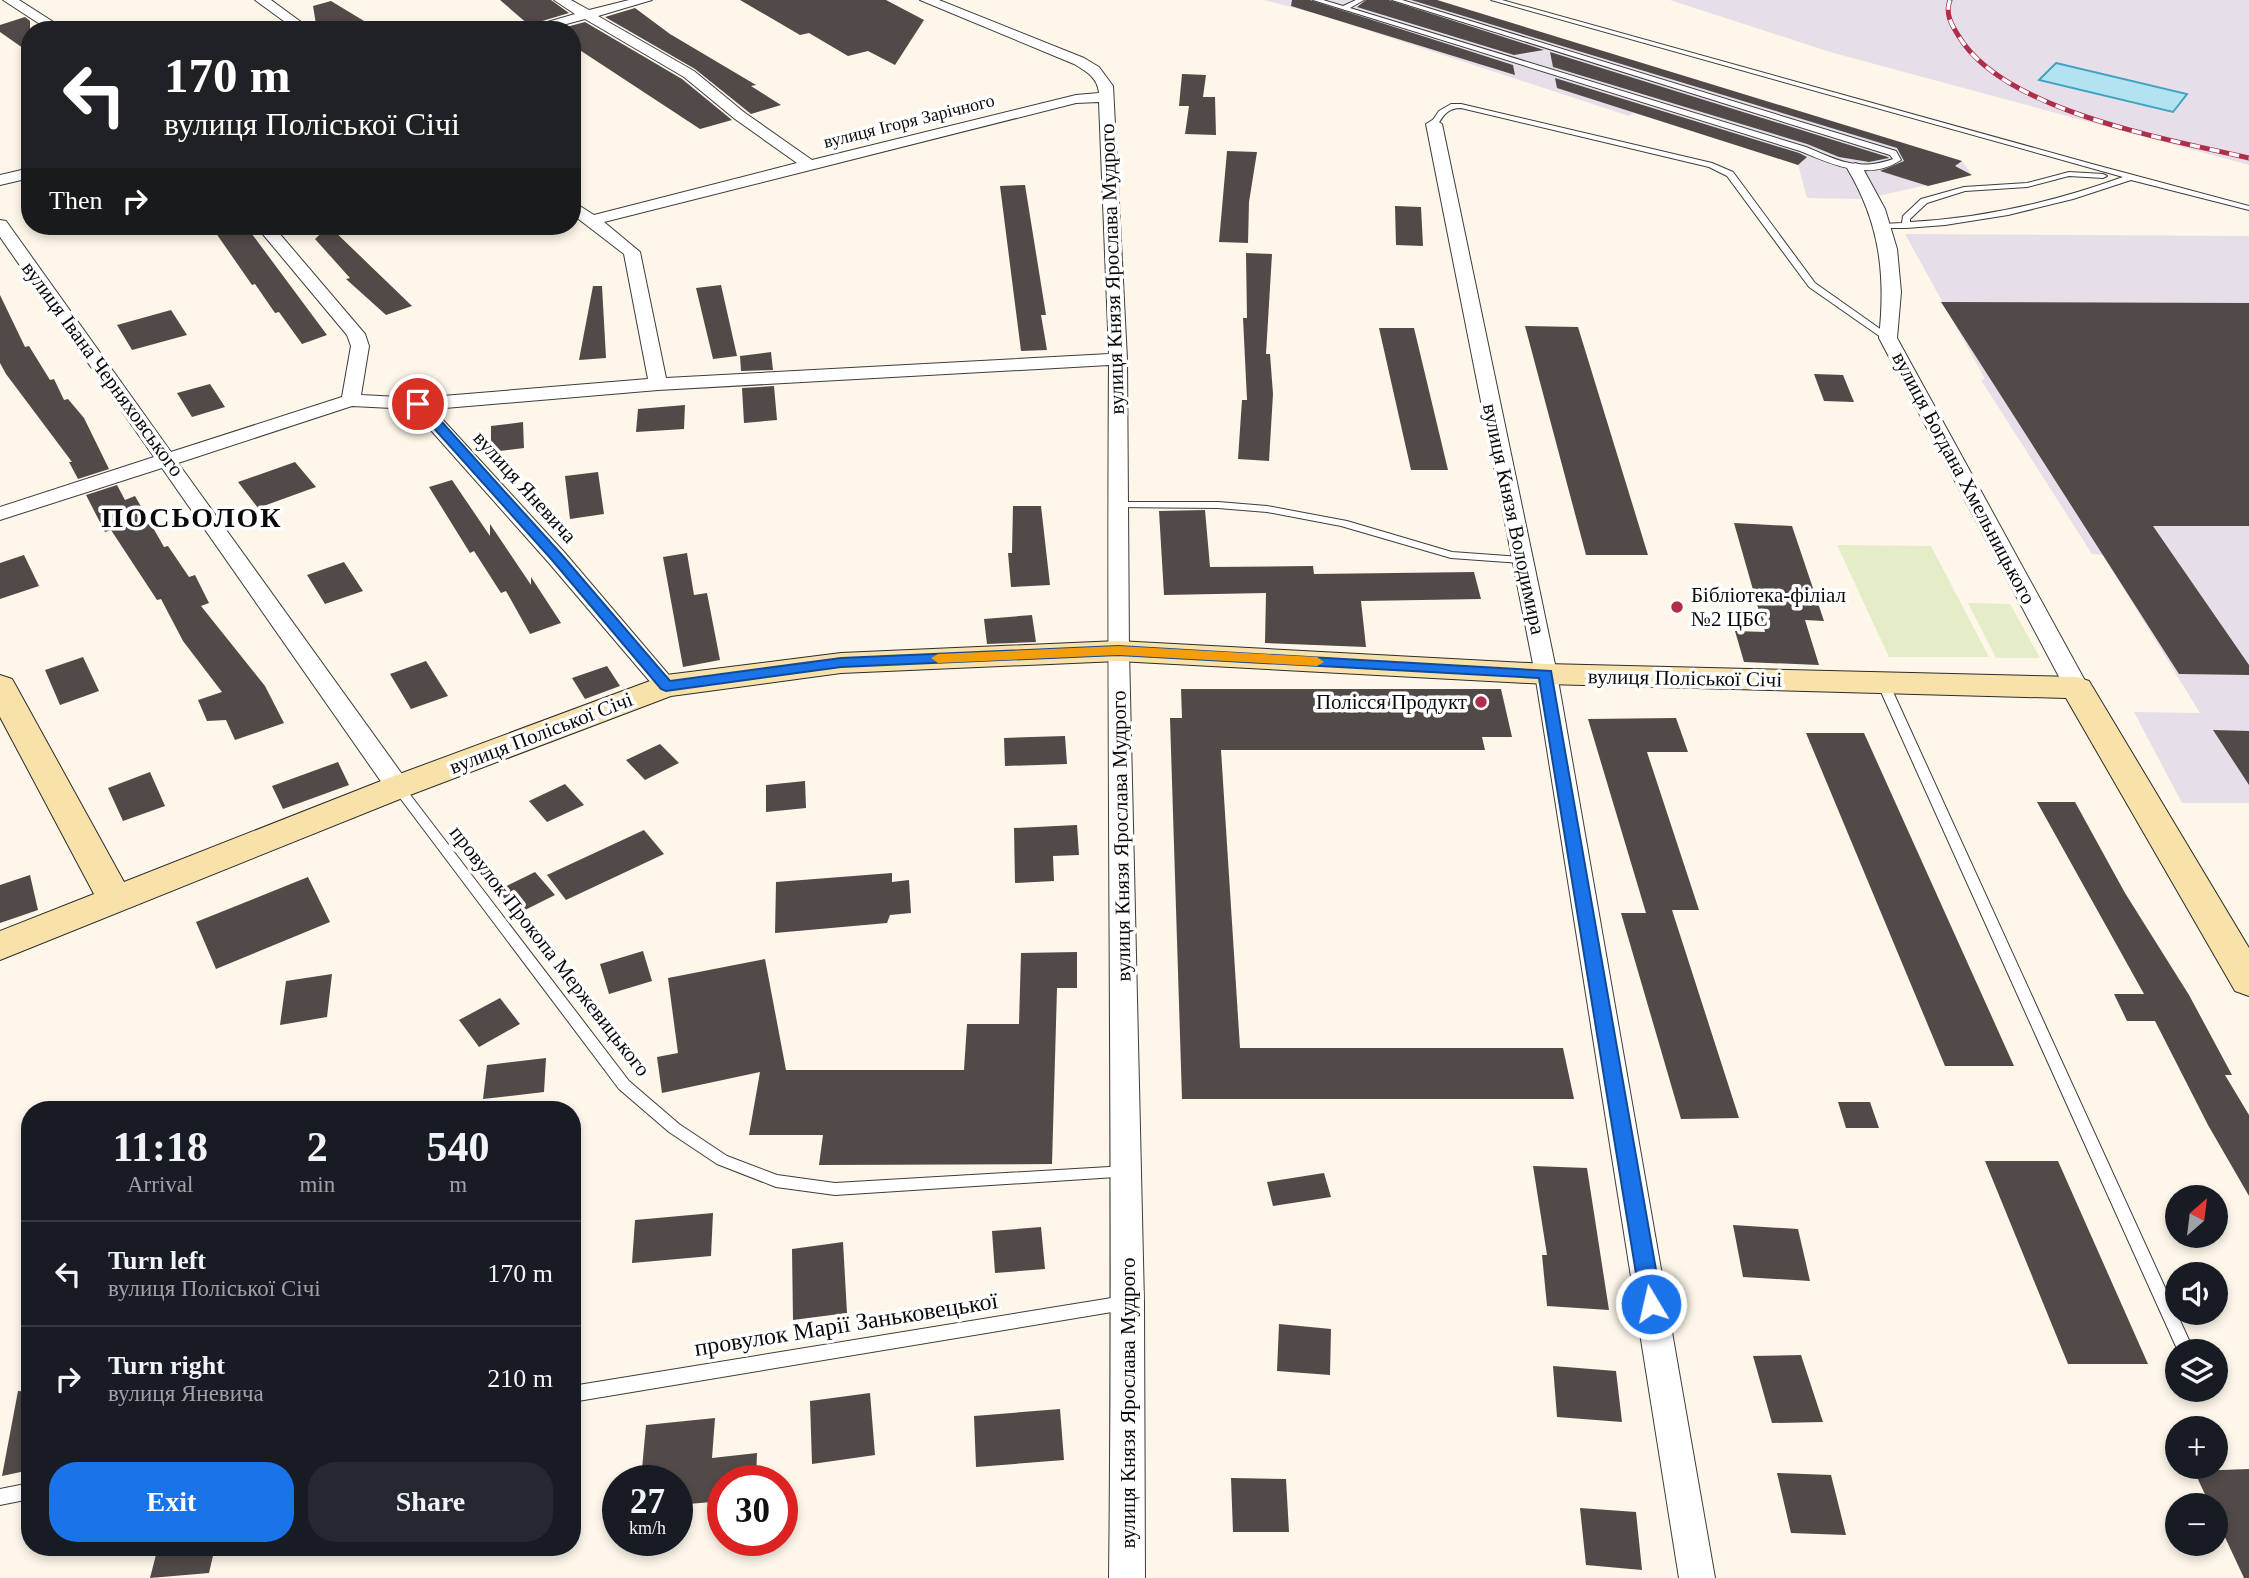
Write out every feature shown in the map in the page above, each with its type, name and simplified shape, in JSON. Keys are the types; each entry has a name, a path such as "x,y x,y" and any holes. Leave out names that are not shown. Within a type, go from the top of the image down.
{"street":[{"path":"10,0 45,21"},
{"path":"262,0 292,21"},
{"name":"вулиця Ігоря Зарічного","path":"561,0 690,74 740,116 809,165 1076,99 1106,97"},
{"path":"560,21 645,0"},
{"name":"вулиця Князя Ярослава Мудрого","path":"927,0 1079,61 1102,78 1106,97 1118,359 1118,651 1127,1172 1128,1578"},
{"name":"вулиця Князя Володимира","path":"1434,124 1546,674 1697,1578"},
{"path":"593,220 809,165"},
{"path":"1855,168 1874,197 1891,254 1894,278 1888,338"},
{"path":"0,180 21,175"},
{"path":"581,212 632,252 658,384"},
{"name":"вулиця Івана Черняховського","path":"0,225 398,787"},
{"path":"272,235 355,334 360,346 351,400"},
{"name":"вулиця Богдана Хмельницького","path":"1888,338 2077,688 2249,981"},
{"path":"0,514 351,400 418,404 658,384 1118,359"},
{"name":"вулиця Яневича","path":"418,404 557,558 666,686"},
{"name":"вулиця Поліської Січі","path":"0,946 398,787 666,686 841,663 1118,651 1546,674 2077,688"},
{"path":"0,687 116,900"}],"lane":[{"path":"1316,0 1803,149 1855,168 1877,170 1898,160 1893,153 1395,0"},
{"path":"1345,8 1361,0"},
{"path":"1494,0 2249,208"},
{"path":"1530,49 1539,44"},
{"path":"1510,59 1520,54"},
{"name":"вулиця Богдана Хмельницького","path":"1434,124 1440,112 1450,106 1461,106 1712,165 1730,174 1812,285 1888,338"},
{"path":"1906,226 1906,219 1924,201 1964,189 2027,185 2068,174 2131,177"},
{"path":"1882,226 1906,226 2038,206 2131,177"},
{"path":"1118,505 1218,505 1267,509 1343,523 1451,555 1521,560"},
{"path":"1883,683 2181,1339"},
{"name":"провулок Прокопа Мержевицького","path":"398,787 624,1085 674,1128 722,1160 776,1181 835,1189 1127,1172"},
{"name":"провулок Марії Заньковецької","path":"581,1393 1128,1303"},
{"path":"0,1497 21,1493"}],"shaded area":[{"path":"1264,0 1437,0 1962,161 1972,175 1864,199 1807,198 1798,164 1634,113 1629,116 1321,15"},
{"path":"1670,0 2249,0 2249,165 1830,52"},
{"path":"1905,234 2249,236 2249,803 2182,803 2134,712 2200,713 2103,555 2092,554 1981,380 1985,379"}],"green space":[{"path":"1837,545 1931,546 1989,657 1889,657"},
{"path":"1968,603 2010,604 2040,658 1996,658"}],"water":[{"path":"2056,63 2187,94 2173,112 2039,80"}],"building":[{"path":"500,0 551,0 569,13 542,21 524,21"},
{"path":"740,0 886,0 924,20 895,65 868,51 848,56 809,33 800,35"},
{"path":"1292,0 1310,0 1513,65 1515,75 1291,6"},
{"path":"1366,0 1389,0 1544,50 1514,55 1357,7"},
{"path":"1411,0 1437,0 1962,161 1955,166 1972,175 1928,186 1880,171 1904,161 1897,148"},
{"path":"331,1 364,21 316,21 313,6"},
{"path":"635,8 670,34 756,85 751,86 781,105 751,114 695,69 605,17"},
{"path":"25,17 30,21 21,21 21,47 0,32 0,25"},
{"path":"585,22 682,79 732,120 700,129 581,51 581,23"},
{"path":"1550,52 1889,158 1869,162 1839,157 1807,144 1553,67"},
{"path":"1182,74 1206,75 1203,97 1215,97 1216,135 1185,134 1189,106 1179,106"},
{"path":"1555,78 1807,157 1798,165 1557,88"},
{"path":"1227,151 1257,152 1249,202 1248,243 1219,242"},
{"path":"1025,185 1046,315 1041,315 1047,350 1021,351 1000,186"},
{"path":"1395,206 1421,207 1423,246 1396,245"},
{"path":"217,235 253,235 327,335 302,344 279,312 275,313 255,284 252,285"},
{"path":"319,235 338,235 412,306 386,315 346,279 350,278 315,239"},
{"path":"1246,253 1272,254 1266,354 1270,354 1273,394 1269,461 1238,459 1242,400 1247,400 1243,318 1247,318"},
{"path":"721,285 737,356 713,359 696,288"},
{"path":"593,286 602,286 606,358 579,360"},
{"path":"0,295 25,347 29,346 50,380 54,379 64,400 68,399 84,418 109,469 78,479 69,462 72,462 6,374 0,363"},
{"path":"1941,302 2249,303 2249,526 2153,526 2249,665 2249,675 2179,674"},
{"path":"171,310 187,335 132,350 117,325"},
{"path":"1525,326 1578,327 1648,555 1586,555"},
{"path":"1379,328 1414,328 1448,470 1411,470"},
{"path":"771,352 773,370 741,371 740,356"},
{"path":"1814,374 1843,375 1854,402 1824,401"},
{"path":"210,384 225,407 192,417 177,393"},
{"path":"774,386 777,420 744,423 742,388"},
{"path":"685,405 684,429 636,432 638,409"},
{"path":"523,422 524,448 491,452 491,426"},
{"path":"295,462 316,487 258,508 238,482"},
{"path":"598,472 604,514 570,519 565,476"},
{"path":"452,480 490,536 490,524 531,585 531,577 561,623 530,634 506,591 501,593 474,551 470,553 429,487"},
{"path":"117,485 125,500 135,496 164,547 168,546 189,577 195,575 209,603 201,606 265,686 284,723 235,740 226,720 207,721 198,700 222,692 183,641 161,599 157,600 111,530 105,532 86,495"},
{"path":"1013,506 1041,506 1050,585 1011,587 1008,553 1012,553"},
{"path":"1205,510 1210,567 1313,566 1314,574 1474,572 1481,599 1361,601 1366,647 1265,643 1266,593 1164,595 1159,511"},
{"path":"1734,523 1792,526 1824,621 1805,620 1819,665 1744,662 1735,631 1765,632"},
{"path":"687,553 694,595 707,593 720,660 683,667 663,557"},
{"path":"24,555 39,586 0,599 0,563"},
{"path":"344,562 363,591 325,604 307,575"},
{"path":"1032,615 1036,642 987,644 984,619"},
{"path":"83,657 99,691 60,705 45,670"},
{"path":"426,661 448,696 411,709 390,674"},
{"path":"607,666 620,686 585,699 572,678"},
{"path":"1181,689 1501,689 1512,737 1482,737 1485,750 1221,750 1240,1048 1563,1048 1574,1099 1182,1099 1170,718 1182,718"},
{"path":"1676,718 1688,752 1647,752 1699,910 1672,910 1739,1118 1681,1119 1621,913 1646,913 1588,719"},
{"path":"2213,730 2249,731 2249,785"},
{"path":"1806,733 1864,733 2014,1066 1945,1066"},
{"path":"1065,736 1067,764 1005,766 1004,738"},
{"path":"660,744 679,763 645,780 626,760"},
{"path":"338,762 349,785 283,809 272,786"},
{"path":"150,772 165,806 123,821 108,788"},
{"path":"805,781 806,808 766,812 766,785"},
{"path":"565,784 584,805 547,822 529,801"},
{"path":"2037,802 2075,802 2125,893 2189,995 2232,1075 2225,1075 2249,1115 2249,1196 2208,1125 2155,1021 2127,1021 2114,994 2144,994"},
{"path":"1077,825 1079,855 1053,856 1054,881 1015,883 1014,828"},
{"path":"644,830 664,854 566,900 547,875"},
{"path":"535,872 555,895 517,914 498,890"},
{"path":"892,873 892,882 909,880 911,913 890,915 887,923 775,933 776,882"},
{"path":"30,875 38,910 0,923 0,885"},
{"path":"308,877 330,922 216,969 196,922"},
{"path":"643,951 652,981 609,994 600,964"},
{"path":"1077,952 1077,988 1057,988 1052,1164 819,1165 823,1135 749,1135 760,1072 662,1093 657,1057 678,1053 668,978 765,959 786,1070 964,1070 967,1024 1019,1024 1021,953"},
{"path":"332,974 327,1017 280,1025 286,981"},
{"path":"500,998 520,1024 479,1047 459,1020"},
{"path":"546,1058 544,1092 483,1099 487,1065"},
{"path":"1838,1102 1870,1102 1879,1128 1846,1128"},
{"path":"1985,1161 2058,1161 2148,1364 2068,1364"},
{"path":"1533,1166 1587,1168 1609,1310 1547,1306 1542,1255 1547,1255"},
{"path":"1324,1173 1331,1197 1273,1206 1267,1182"},
{"path":"713,1213 711,1256 632,1263 635,1220"},
{"path":"1733,1225 1798,1229 1810,1281 1743,1277"},
{"path":"1041,1227 1045,1269 995,1273 992,1231"},
{"path":"843,1242 847,1313 793,1320 792,1249"},
{"path":"1279,1324 1331,1329 1330,1375 1277,1371"},
{"path":"1801,1355 1823,1422 1772,1423 1753,1356"},
{"path":"1553,1366 1616,1371 1622,1422 1557,1417"},
{"path":"18,1391 21,1391 21,1472 2,1476"},
{"path":"870,1393 875,1455 812,1464 810,1401"},
{"path":"1060,1409 1064,1460 976,1467 974,1416"},
{"path":"715,1418 712,1458 757,1453 757,1465 707,1465 707,1502 693,1504 693,1465 642,1465 646,1425"},
{"path":"2249,1469 2249,1578 2244,1578 2228,1544 2228,1493 2204,1493 2198,1479 2228,1479 2228,1470"},
{"path":"1777,1473 1831,1475 1846,1535 1791,1533"},
{"path":"1231,1478 1286,1479 1289,1532 1233,1532"},
{"path":"1580,1508 1636,1512 1642,1570 1586,1565"},
{"path":"156,1556 213,1556 209,1573 150,1578"}],"railway":[{"path":"1950,0 1948,14 1958,35 1980,61 2010,84 2089,118 2132,131 2249,158"}],"slow traffic":[{"path":"938,658 1118,651 1317,662"}],"place":[{"name":"Бібліотека-філіал №2 ЦБС","path":"1677,607"},
{"name":"Полісся Продукт","path":"1481,702"}],"district":[{"name":"ПОСЬОЛОК","path":"192,517"}],"route":[{"path":"418,404 557,558 666,686 841,663 1118,651 1546,674 1651,1304"}]}
